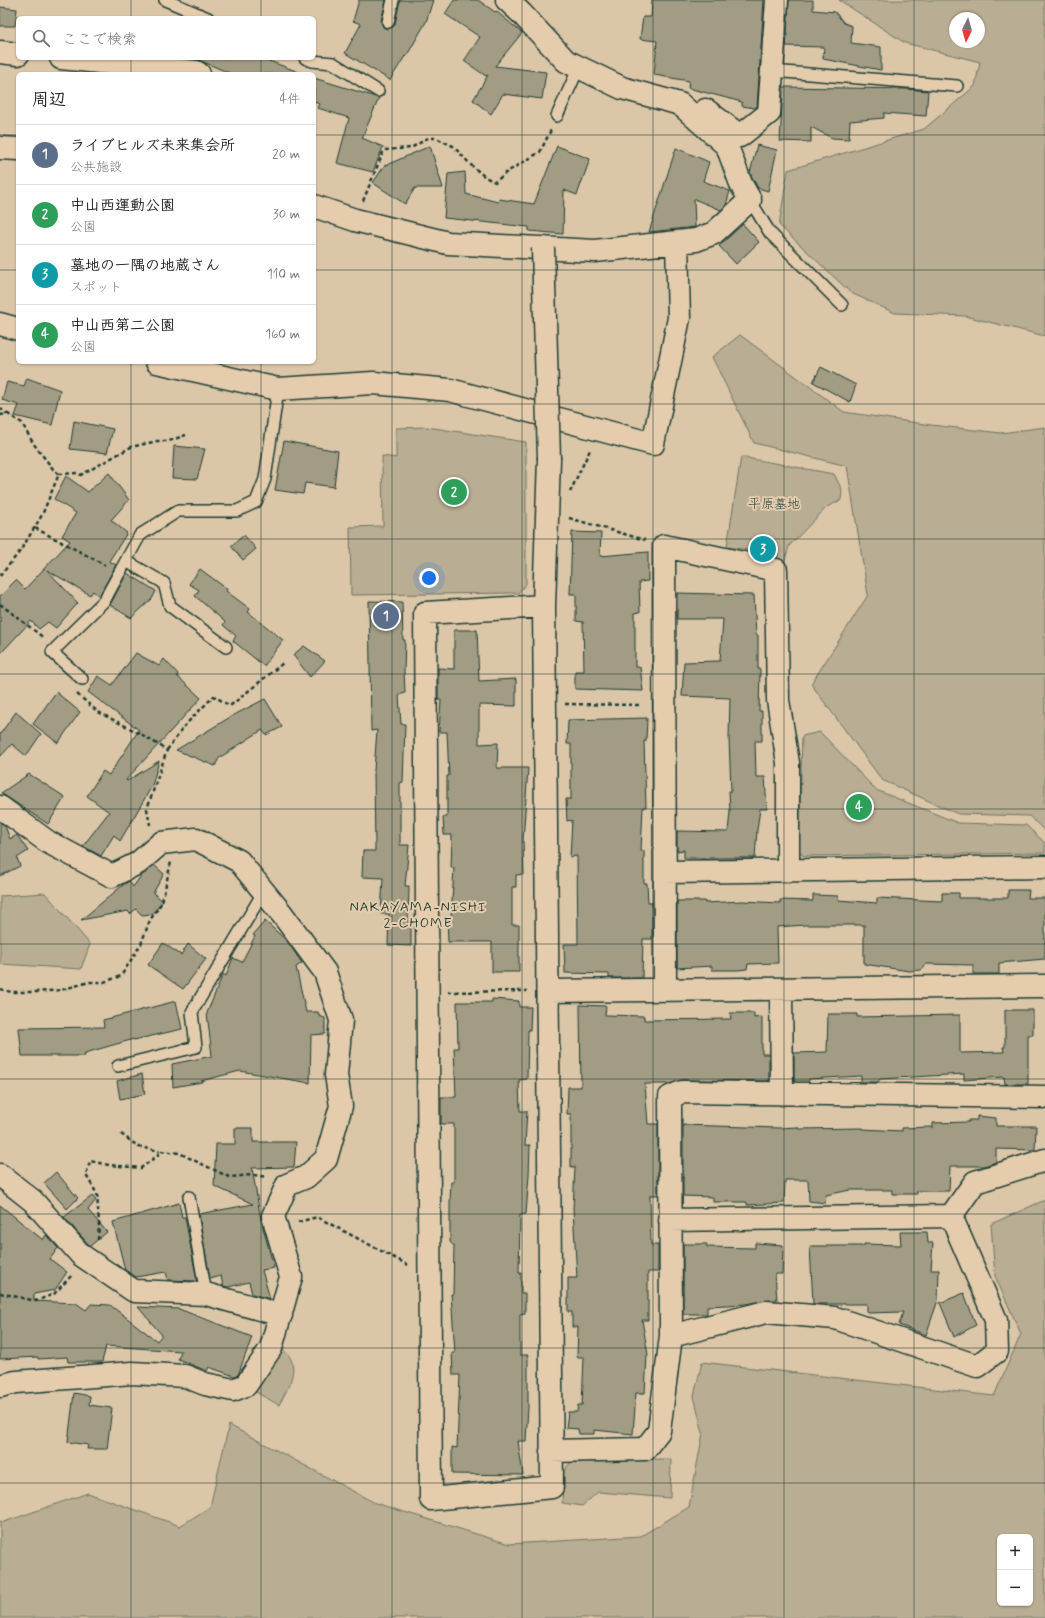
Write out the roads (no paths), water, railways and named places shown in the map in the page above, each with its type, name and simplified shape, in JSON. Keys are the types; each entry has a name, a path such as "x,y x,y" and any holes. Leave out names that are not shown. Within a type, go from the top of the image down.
{"street":[{"path":"316,207 355,220 448,242 596,251 696,240 714,233 750,200 741,184 727,146 680,104 622,88 566,61 521,13 506,0"},
{"path":"636,92 646,86 676,88 740,136 769,112 777,0"},
{"path":"0,52 16,54"},
{"path":"80,60 196,72"},
{"path":"0,148 16,149"},
{"path":"166,364 278,389 373,383 450,390 653,444 679,318 677,242"},
{"path":"543,248 549,459 544,606 552,1487 431,1499 425,613 544,606"},
{"path":"0,324 16,328"},
{"path":"665,989 664,546 776,570 778,700 788,763 788,871"},
{"path":"0,807 48,842 112,876 138,863 167,842 196,839 239,861 264,891 325,972 341,1020 336,1075 341,1106 326,1159 306,1177 288,1185 273,1216 291,1277 272,1348 246,1385 233,1390 205,1384 185,1376 132,1373 16,1382 0,1386"},
{"path":"665,872 1045,867"},
{"path":"548,991 1045,986"},
{"path":"781,989 782,1094"},
{"path":"551,1451 645,1449 659,1431 671,1336 670,1097 682,1092 1045,1097"},
{"path":"951,1216 975,1182 1045,1160"},
{"path":"0,1175 33,1201 85,1259 134,1291 206,1294 281,1315"},
{"path":"670,1220 951,1216"},
{"path":"671,1336 766,1312 835,1318 977,1366 997,1350 996,1320 951,1216"}],"lane":[{"path":"165,0 203,16"},
{"path":"388,22 393,0"},
{"path":"310,60 333,63 378,92"},
{"path":"556,116 579,67"},
{"path":"772,71 957,86"},
{"path":"750,200 770,233 842,305"},
{"path":"82,679 52,652 104,601 140,535 178,511 237,511 256,502 265,480 278,389"},
{"path":"126,561 164,583 170,606 226,647"},
{"path":"118,1066 196,1047 192,1012 264,891"},
{"path":"189,1197 206,1294"}],"place":[{"name":"中山西運動公園","path":"454,492"},
{"name":"墓地の一隅の地蔵さん","path":"763,549"},
{"name":"ライブヒルズ未来集会所","path":"386,616"},
{"name":"中山西第二公園","path":"859,807"}],"district":[{"name":"NAKAYAMA-NISHI 2-CHOME","path":"418,916"}],"park label":[{"name":"平原墓地","path":"774,504"}]}
